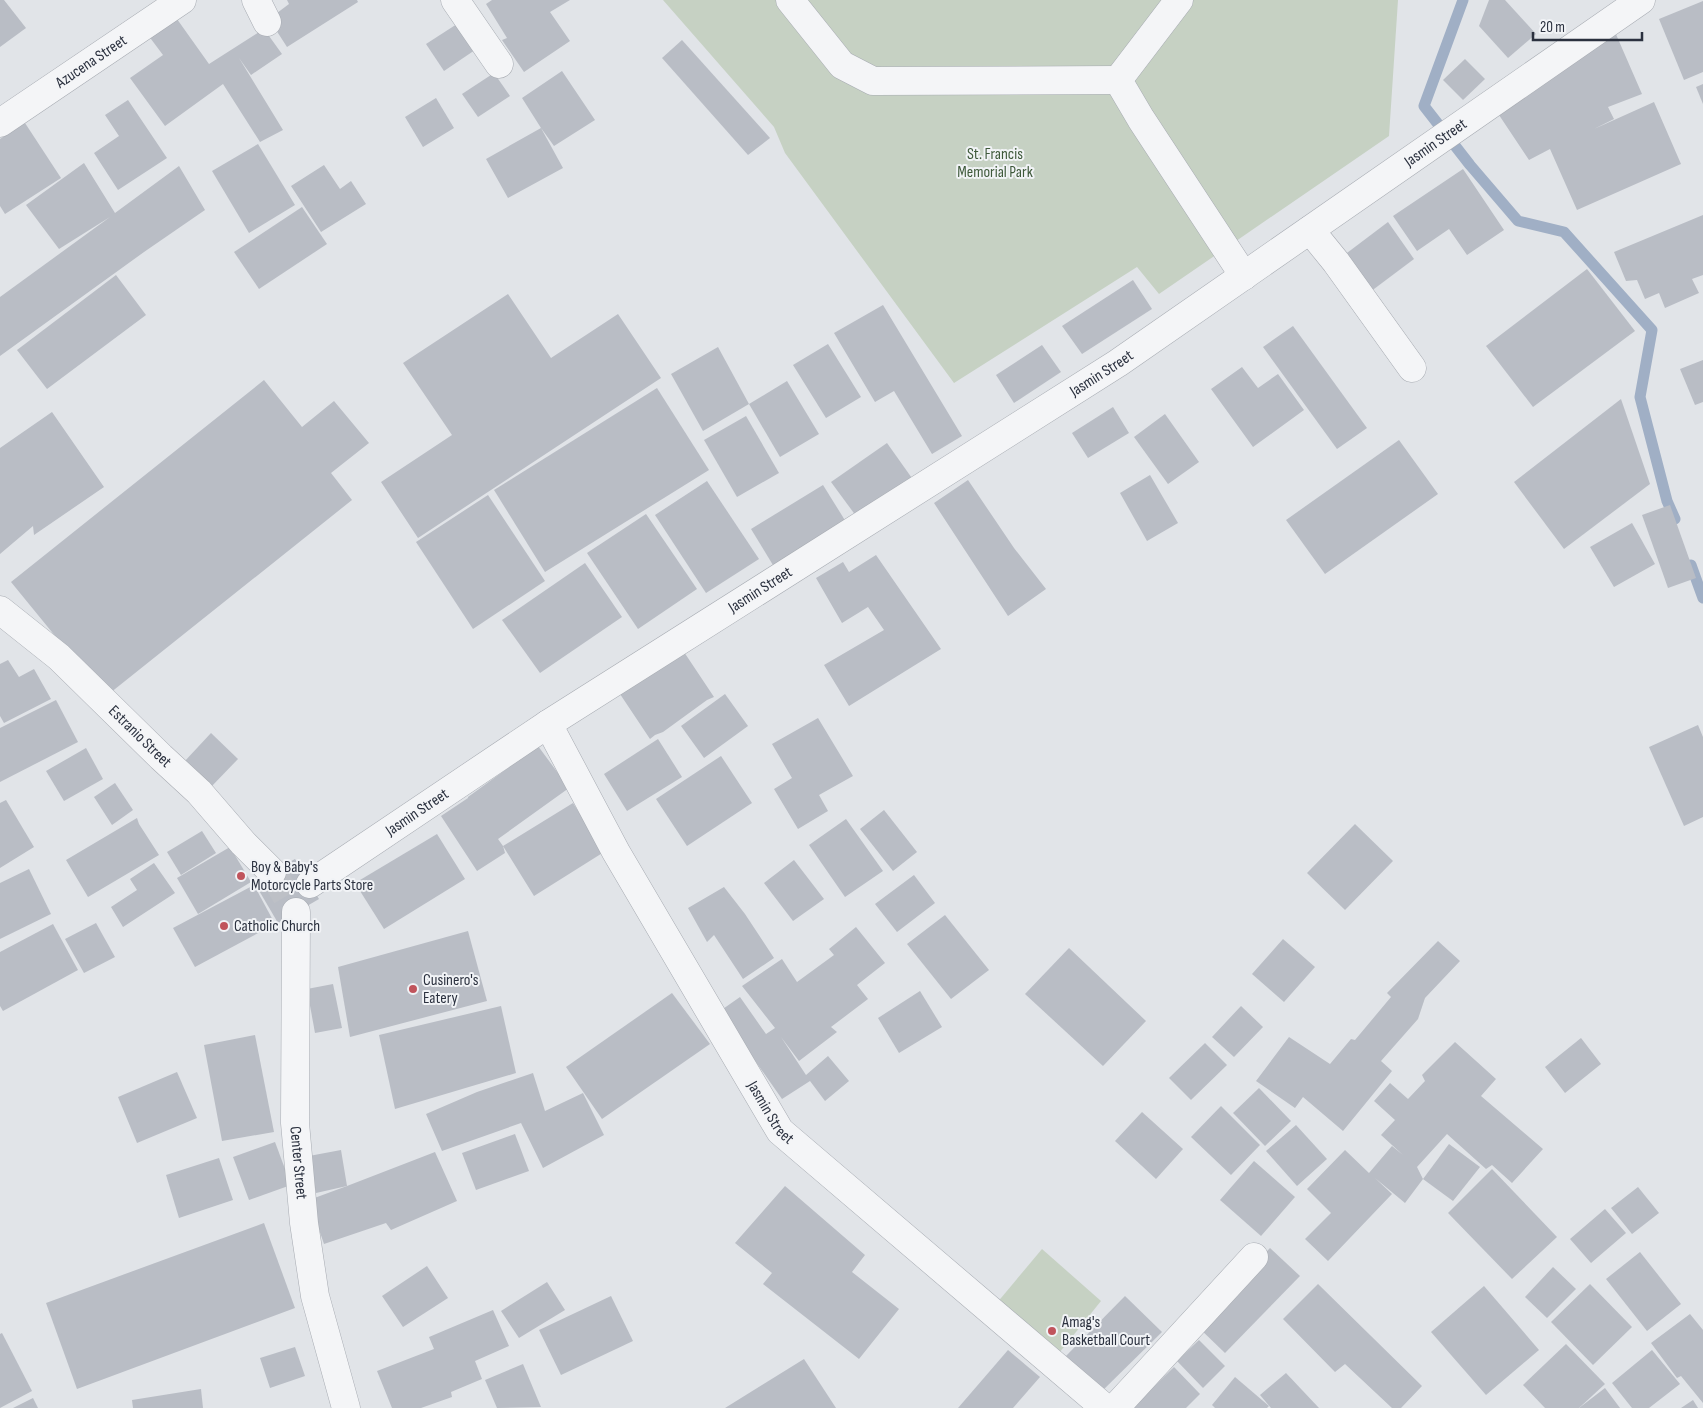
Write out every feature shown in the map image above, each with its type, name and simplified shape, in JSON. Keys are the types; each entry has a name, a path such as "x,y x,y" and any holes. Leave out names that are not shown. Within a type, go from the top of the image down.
{"street":[{"name":"Azucena Street","path":"0,123 182,0"},
{"path":"455,0 499,64"},
{"path":"790,0 842,66 873,81 1118,80"},
{"path":"1118,80 1179,0"},
{"name":"Jasmin Street","path":"310,884 548,724 1118,363 1641,0"},
{"path":"1118,80 1141,119 1244,276"},
{"path":"1310,230 1336,262 1412,368"},
{"name":"Estranio Street","path":"0,610 59,657 199,792 243,843 272,872"},
{"name":"Jasmin Street","path":"548,724 616,852 780,1130 1105,1408"},
{"name":"Center Street","path":"296,912 295,1123 304,1223 315,1296 346,1408"},
{"path":"1115,1408 1254,1257"}],"green space":[{"name":"St. Francis Memorial Park","path":"663,0 1398,0 1389,136 1159,294 1137,267 954,383 785,153 774,127"},
{"name":"Amag's Basketball Court","path":"1042,1249 1101,1301 1055,1358 996,1304"}],"building":[{"path":"0,0 4,0 26,28 0,47"},
{"path":"287,0 357,0 358,2 287,47 269,19 289,4"},
{"path":"492,0 570,0 550,12 570,41 524,72 502,40 507,38 486,4"},
{"path":"1489,0 1505,0 1536,34 1508,58 1479,26"},
{"path":"1703,1 1703,72 1684,80 1659,19"},
{"path":"172,12 209,64 264,29 282,54 251,75 239,58 283,130 260,142 223,84 165,126 130,78 163,55 145,31"},
{"path":"457,24 475,50 444,71 426,44"},
{"path":"1615,32 1642,94 1608,107 1614,119 1594,129 1654,102 1681,164 1577,210 1550,149 1529,160 1497,112"},
{"path":"682,40 770,138 748,155 662,58"},
{"path":"1465,59 1485,79 1463,100 1443,80"},
{"path":"562,71 595,120 554,146 522,98"},
{"path":"494,73 510,96 478,117 462,94"},
{"path":"1703,84 1703,104 1696,87"},
{"path":"436,98 454,128 423,147 405,117"},
{"path":"128,100 167,158 118,190 94,153 119,136 105,115"},
{"path":"25,123 61,178 5,214 0,206 0,139"},
{"path":"541,128 563,168 508,198 486,159"},
{"path":"258,144 295,205 249,233 212,171"},
{"path":"84,163 115,213 179,166 205,210 0,356 0,297 110,217 59,249 26,205"},
{"path":"324,165 340,189 351,181 366,204 321,232 291,186"},
{"path":"1463,169 1504,230 1467,255 1449,229 1417,251 1393,216"},
{"path":"302,207 327,244 259,289 234,252"},
{"path":"1703,215 1703,275 1692,279 1699,293 1665,308 1659,293 1645,299 1637,280 1626,281 1614,252"},
{"path":"1388,222 1414,259 1366,295 1339,259"},
{"path":"1587,269 1635,331 1533,407 1486,346"},
{"path":"116,275 146,315 47,389 17,350"},
{"path":"1133,280 1152,309 1082,354 1062,326"},
{"path":"508,294 551,358 618,314 661,378 418,538 381,482 452,435 403,363"},
{"path":"883,305 962,436 932,454 894,391 875,402 834,333"},
{"path":"1293,326 1367,428 1337,449 1263,347"},
{"path":"828,344 861,397 826,418 793,365"},
{"path":"1042,345 1061,372 1014,403 996,375"},
{"path":"718,347 749,404 703,431 671,374"},
{"path":"1703,360 1703,402 1695,405 1680,369"},
{"path":"1242,367 1258,388 1278,374 1304,410 1253,447 1211,389"},
{"path":"264,380 302,427 334,401 369,443 331,473 352,500 105,697 11,582"},
{"path":"787,381 819,434 780,457 749,404"},
{"path":"657,388 709,470 545,572 494,490"},
{"path":"1621,399 1650,484 1564,549 1514,482"},
{"path":"1113,407 1129,433 1088,458 1072,433"},
{"path":"52,412 104,487 34,535 33,526 0,554 0,448"},
{"path":"1165,414 1199,462 1168,484 1134,437"},
{"path":"746,416 779,473 737,497 704,440"},
{"path":"1399,440 1438,494 1325,574 1286,520"},
{"path":"887,443 914,481 859,520 831,482"},
{"path":"1150,475 1178,523 1147,541 1120,493"},
{"path":"968,480 1014,548 1046,589 1008,616 934,503"},
{"path":"707,481 759,559 706,593 655,515"},
{"path":"823,485 851,530 779,575 751,529"},
{"path":"488,495 545,581 473,629 416,542"},
{"path":"1670,505 1696,578 1668,588 1642,515"},
{"path":"646,514 697,589 638,629 587,553"},
{"path":"1632,523 1655,564 1614,587 1590,547"},
{"path":"876,555 941,649 849,706 824,665 884,630 868,607 842,623 816,578 843,562 849,572"},
{"path":"585,563 622,617 540,673 502,620"},
{"path":"684,652 714,697 650,739 620,694"},
{"path":"8,660 19,677 34,669 51,699 4,723 0,716 0,664"},
{"path":"725,694 748,726 704,758 681,726"},
{"path":"56,700 78,742 0,782 0,728"},
{"path":"818,718 853,776 819,795 828,811 798,829 774,789 792,778 772,744"},
{"path":"1698,725 1703,737 1703,817 1684,826 1649,747"},
{"path":"211,733 238,759 210,788 184,762"},
{"path":"658,739 682,777 627,811 604,774"},
{"path":"538,746 569,788 498,839 505,853 477,871 441,816"},
{"path":"86,748 103,779 64,801 46,771"},
{"path":"721,756 752,803 687,846 656,799"},
{"path":"115,783 133,810 112,825 94,797"},
{"path":"6,800 34,847 0,868 0,803"},
{"path":"573,803 604,852 534,896 503,846"},
{"path":"884,810 917,852 893,871 860,829"},
{"path":"137,818 159,855 88,897 66,860"},
{"path":"846,819 883,871 845,897 809,845"},
{"path":"1355,824 1393,861 1345,910 1307,873"},
{"path":"202,831 216,853 181,875 167,852"},
{"path":"437,834 465,879 384,929 355,883"},
{"path":"230,847 251,882 198,914 177,878"},
{"path":"295,859 319,899 278,923 254,882"},
{"path":"794,860 824,899 793,921 764,883"},
{"path":"154,863 175,893 123,927 111,907 137,890 130,879"},
{"path":"29,869 51,914 0,939 0,883"},
{"path":"914,875 935,903 897,932 875,904"},
{"name":"Catholic Church","path":"254,885 275,924 195,967 173,928"},
{"path":"724,887 745,914 774,958 743,979 714,935 707,942 688,908"},
{"path":"945,915 989,970 951,999 907,944"},
{"path":"96,923 115,957 84,973 65,939"},
{"path":"53,924 78,970 3,1011 0,1006 0,952"},
{"path":"856,927 885,963 857,985 868,999 831,1027 837,1032 799,1061 781,1037 806,1075 828,1056 849,1081 825,1101 810,1081 782,1099 720,1011 740,997 766,1034 775,1028 742,986 782,959 797,982 834,955 829,949"},
{"name":"Cusinero's Eatery","path":"468,931 487,1001 350,1037 338,967"},
{"path":"1283,939 1315,967 1284,1002 1252,974"},
{"path":"1438,941 1460,961 1425,998 1418,1019 1381,1061 1392,1071 1343,1131 1303,1097 1295,1108 1256,1081 1289,1037 1330,1064 1351,1039 1355,1040 1391,997 1387,993"},
{"path":"1069,948 1146,1021 1103,1066 1025,994"},
{"path":"333,984 342,1028 315,1033 307,989"},
{"path":"920,991 942,1027 899,1053 878,1018"},
{"path":"672,993 710,1044 602,1119 566,1067"},
{"path":"501,1006 516,1073 395,1109 379,1035"},
{"path":"1241,1006 1263,1027 1234,1057 1212,1037"},
{"path":"255,1035 274,1132 222,1141 204,1045"},
{"path":"1581,1038 1601,1064 1565,1093 1545,1067"},
{"path":"1455,1042 1496,1079 1481,1096 1543,1149 1512,1183 1492,1165 1486,1169 1447,1134 1417,1167 1423,1179 1405,1203 1375,1178 1392,1194 1328,1261 1305,1239 1331,1213 1307,1189 1345,1150 1369,1173 1392,1146 1403,1155 1381,1135 1395,1120 1374,1101 1390,1083 1408,1099 1425,1081 1422,1075"},
{"path":"1205,1043 1227,1065 1191,1100 1169,1078"},
{"path":"177,1072 197,1118 137,1143 118,1097"},
{"path":"533,1073 545,1111 583,1093 604,1135 543,1168 521,1123 442,1151 426,1114 477,1092"},
{"path":"1259,1088 1291,1121 1265,1146 1233,1113"},
{"path":"1221,1106 1260,1145 1231,1175 1191,1137"},
{"path":"1142,1112 1183,1149 1156,1179 1115,1141"},
{"path":"1296,1125 1327,1159 1297,1186 1266,1151"},
{"path":"515,1134 529,1171 476,1190 462,1153"},
{"path":"275,1142 291,1185 249,1200 233,1157"},
{"path":"1449,1144 1480,1167 1453,1201 1423,1179"},
{"path":"341,1150 347,1186 316,1193 309,1156"},
{"path":"435,1152 457,1201 391,1230 386,1223 324,1244 309,1200"},
{"path":"219,1158 233,1200 179,1218 166,1175"},
{"path":"1254,1161 1295,1197 1261,1236 1220,1200"},
{"path":"1492,1169 1557,1237 1512,1279 1448,1213"},
{"path":"785,1186 865,1255 852,1272 899,1309 859,1359 763,1284 772,1273 735,1243"},
{"path":"1638,1187 1659,1213 1632,1234 1611,1208"},
{"path":"1605,1209 1626,1233 1591,1263 1570,1239"},
{"path":"264,1223 295,1308 77,1389 46,1303"},
{"path":"1270,1248 1300,1276 1225,1353 1197,1326"},
{"path":"1640,1252 1681,1304 1647,1331 1606,1279"},
{"path":"427,1266 448,1298 403,1327 382,1296"},
{"path":"1553,1267 1576,1289 1547,1318 1525,1297"},
{"path":"547,1282 565,1310 519,1338 501,1311"},
{"path":"1318,1284 1422,1386 1401,1408 1392,1408 1345,1364 1335,1372 1283,1319"},
{"path":"1590,1284 1632,1327 1593,1365 1551,1322"},
{"path":"1484,1286 1539,1350 1486,1395 1431,1332"},
{"path":"611,1296 633,1341 561,1375 539,1330"},
{"path":"1125,1296 1162,1332 1099,1394 1064,1358"},
{"path":"493,1310 509,1346 475,1361 482,1379 451,1392 452,1397 421,1408 392,1408 377,1371 434,1349 429,1337"},
{"path":"1690,1314 1703,1330 1703,1403 1681,1376 1677,1378 1651,1343"},
{"path":"2,1333 32,1391 0,1408 0,1334"},
{"path":"1199,1340 1225,1366 1203,1388 1177,1361"},
{"path":"1566,1344 1605,1384 1579,1408 1545,1408 1523,1385"},
{"path":"295,1347 305,1376 270,1388 260,1358"},
{"path":"1008,1350 1040,1377 1013,1408 958,1408"},
{"path":"1652,1350 1680,1384 1649,1408 1632,1408 1612,1383"},
{"path":"804,1359 836,1408 725,1408"},
{"path":"523,1364 541,1407 497,1408 485,1380"},
{"path":"1174,1367 1200,1394 1186,1408 1132,1408"},
{"path":"1286,1373 1319,1408 1271,1408 1260,1395"},
{"path":"1235,1377 1269,1406 1267,1408 1215,1408 1212,1405"},
{"path":"1605,1388 1620,1408 1579,1408"},
{"path":"201,1389 203,1408 133,1408 132,1400"},
{"path":"33,1398 38,1408 13,1408"},
{"path":"1693,1400 1698,1408 1681,1408"}],"waterway":[{"path":"1463,0 1424,106 1470,165 1518,221 1564,232 1652,330 1640,397 1667,501 1675,519"},
{"path":"1691,565 1703,598"}],"tunnel":[{"path":"272,872 296,912"}],"place":[{"name":"Boy & Baby's Motorcycle Parts Store","path":"241,876"},
{"name":"Catholic Church","path":"224,926"},
{"name":"Cusinero's Eatery","path":"413,989"},
{"name":"Amag's Basketball Court","path":"1052,1331"}]}
